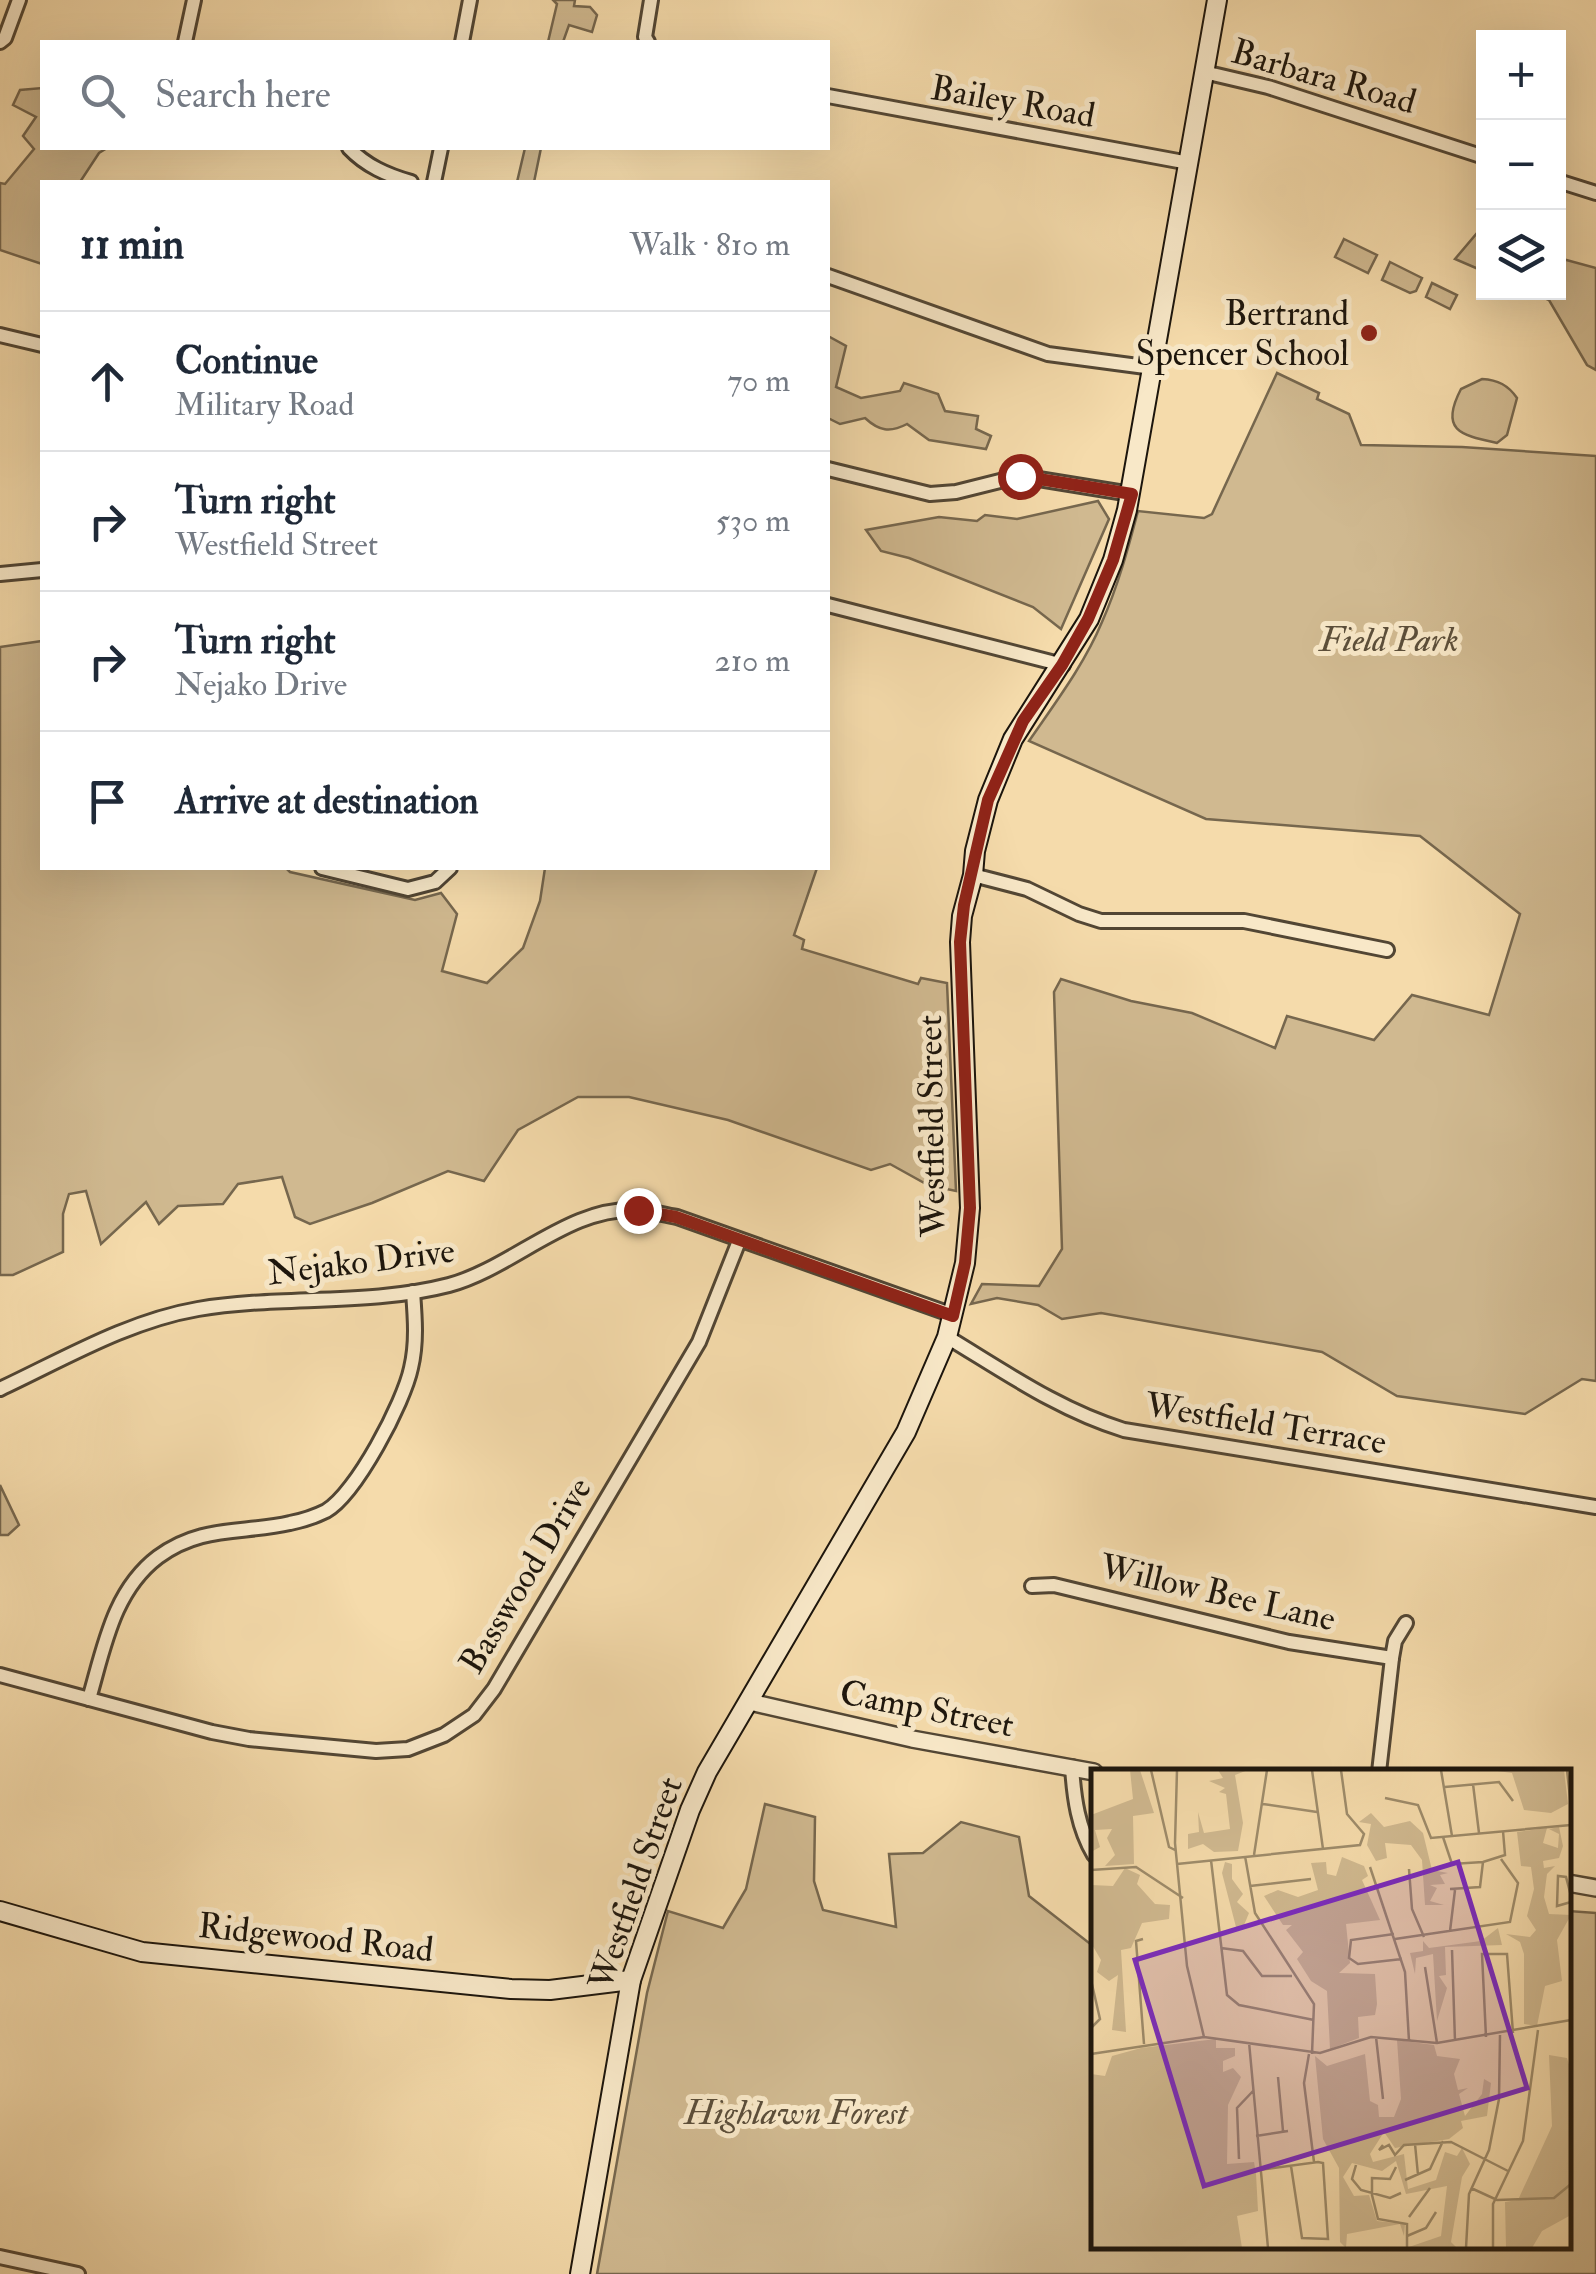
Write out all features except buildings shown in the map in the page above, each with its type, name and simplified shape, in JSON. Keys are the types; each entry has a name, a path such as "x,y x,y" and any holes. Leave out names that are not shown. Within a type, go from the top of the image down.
{"main road":[{"name":"Westfield Street","path":"580,2274 631,1980 690,1810 708,1772 906,1432 953,1316 965,1263 970,1208 960,942 964,905 982,822 1013,739 1088,619 1113,560 1132,494 1217,0"},
{"name":"Ridgewood Road","path":"0,1911 142,1952 511,1989 550,1990 631,1980"}],"street":[{"path":"0,42 11,25 19,0"},
{"path":"185,40 194,0"},
{"path":"462,40 470,0"},
{"path":"647,40 651,0"},
{"name":"Barbara Road","path":"1204,72 1268,86 1476,153"},
{"name":"Bailey Road","path":"830,96 1189,163"},
{"path":"352,150 360,160 404,180"},
{"path":"434,180 441,150"},
{"path":"1566,184 1596,193"},
{"path":"830,277 1048,354 1153,368"},
{"path":"0,335 40,345"},
{"path":"830,469 930,494 956,492 1020,476 1132,494"},
{"path":"0,574 40,570"},
{"path":"830,606 1062,665"},
{"path":"331,870 408,888 435,882 448,870"},
{"path":"973,875 1027,890 1101,921 1244,921 1387,950"},
{"name":"Nejako Drive","path":"0,1389 156,1317 201,1308 413,1292 486,1274 568,1227 601,1214 638,1210 676,1217 953,1316"},
{"name":"Basswood Drive","path":"0,1675 249,1740 376,1752 408,1749 444,1735 474,1714 494,1690 700,1342 739,1242"},
{"path":"89,1698 111,1622 129,1585 156,1558 181,1542 219,1530 289,1524 328,1510 352,1484 402,1402 416,1330 413,1292"},
{"name":"Westfield Terrace","path":"947,1337 1060,1405 1124,1430 1596,1507"},
{"name":"Willow Bee Lane","path":"1032,1586 1054,1586 1289,1642 1392,1658"},
{"path":"1379,1769 1395,1641 1406,1624"},
{"name":"Camp Street","path":"750,1702 912,1739 1091,1771"},
{"path":"1072,1767 1077,1812 1091,1851"},
{"path":"1571,1884 1596,1888"},
{"path":"0,2257 78,2274"}],"green space":[{"path":"553,0 575,0 574,6 590,7 597,15 592,32 569,25 564,40 548,40 557,4"},
{"path":"40,88 40,150 104,150 81,180 40,180 40,263 0,250 0,183 5,184 34,149 23,136 36,117 13,105 20,90"},
{"path":"525,150 541,150 534,180 517,180"},
{"path":"1476,234 1476,268 1455,259"},
{"path":"1344,239 1377,255 1368,273 1335,257"},
{"path":"1566,260 1596,268 1596,370 1587,365 1549,300 1566,300"},
{"path":"1390,262 1422,278 1416,291 1410,293 1382,280"},
{"path":"1432,283 1457,295 1450,309 1426,297"},
{"path":"830,337 846,346 836,387 861,398 900,391 904,383 938,394 945,411 978,416 976,429 991,436 986,449 929,440 907,424 885,429 865,418 840,424 830,419"},
{"name":"Field Park","path":"1277,373 1319,393 1317,399 1349,414 1361,445 1596,456 1596,1381 1582,1379 1525,1414 1397,1396 1322,1352 1101,1313 1062,1319 1038,1305 997,1298 971,1304 982,1284 1039,1286 1062,1249 1054,992 1061,979 1131,1001 1192,1013 1275,1048 1287,1016 1374,1040 1412,995 1489,1015 1520,914 1420,836 1206,819 1029,741 1095,638 1118,581 1138,511 1204,518 1212,514"},
{"path":"1482,379 1502,384 1517,398 1507,435 1497,443 1464,433 1453,422 1461,389"},
{"path":"1098,501 1109,519 1061,629 1033,607 909,558 881,551 866,530 939,517 977,521 985,515 1017,519"},
{"path":"40,641 40,870 288,870 415,900 441,893 457,914 442,971 487,983 523,948 540,901 545,870 816,870 794,935 804,940 802,949 918,984 921,978 947,983 956,1191 928,1185 890,1164 871,1170 728,1120 629,1097 578,1097 518,1130 484,1181 448,1171 310,1224 295,1217 282,1177 238,1184 223,1204 178,1206 159,1224 146,1202 101,1244 86,1191 69,1194 63,1214 63,1252 13,1275 0,1275 0,647"},
{"path":"0,1485 19,1525 8,1535 0,1535"},
{"name":"Highlawn Forest","path":"765,1804 815,1817 814,1881 823,1910 896,1927 889,1854 923,1853 961,1822 1019,1837 1029,1896 1091,1944 1091,2249 1571,2249 1571,1911 1596,1913 1596,2274 597,2274 647,1993 668,1911 723,1928 746,1889"}],"place":[{"name":"Bertrand Spencer School","path":"1369,333"}],"route":[{"path":"638,1210 676,1217 953,1316 965,1263 970,1208 960,942 975,851 988,800 1013,739 1088,619 1113,560 1132,494 1020,476"}]}
